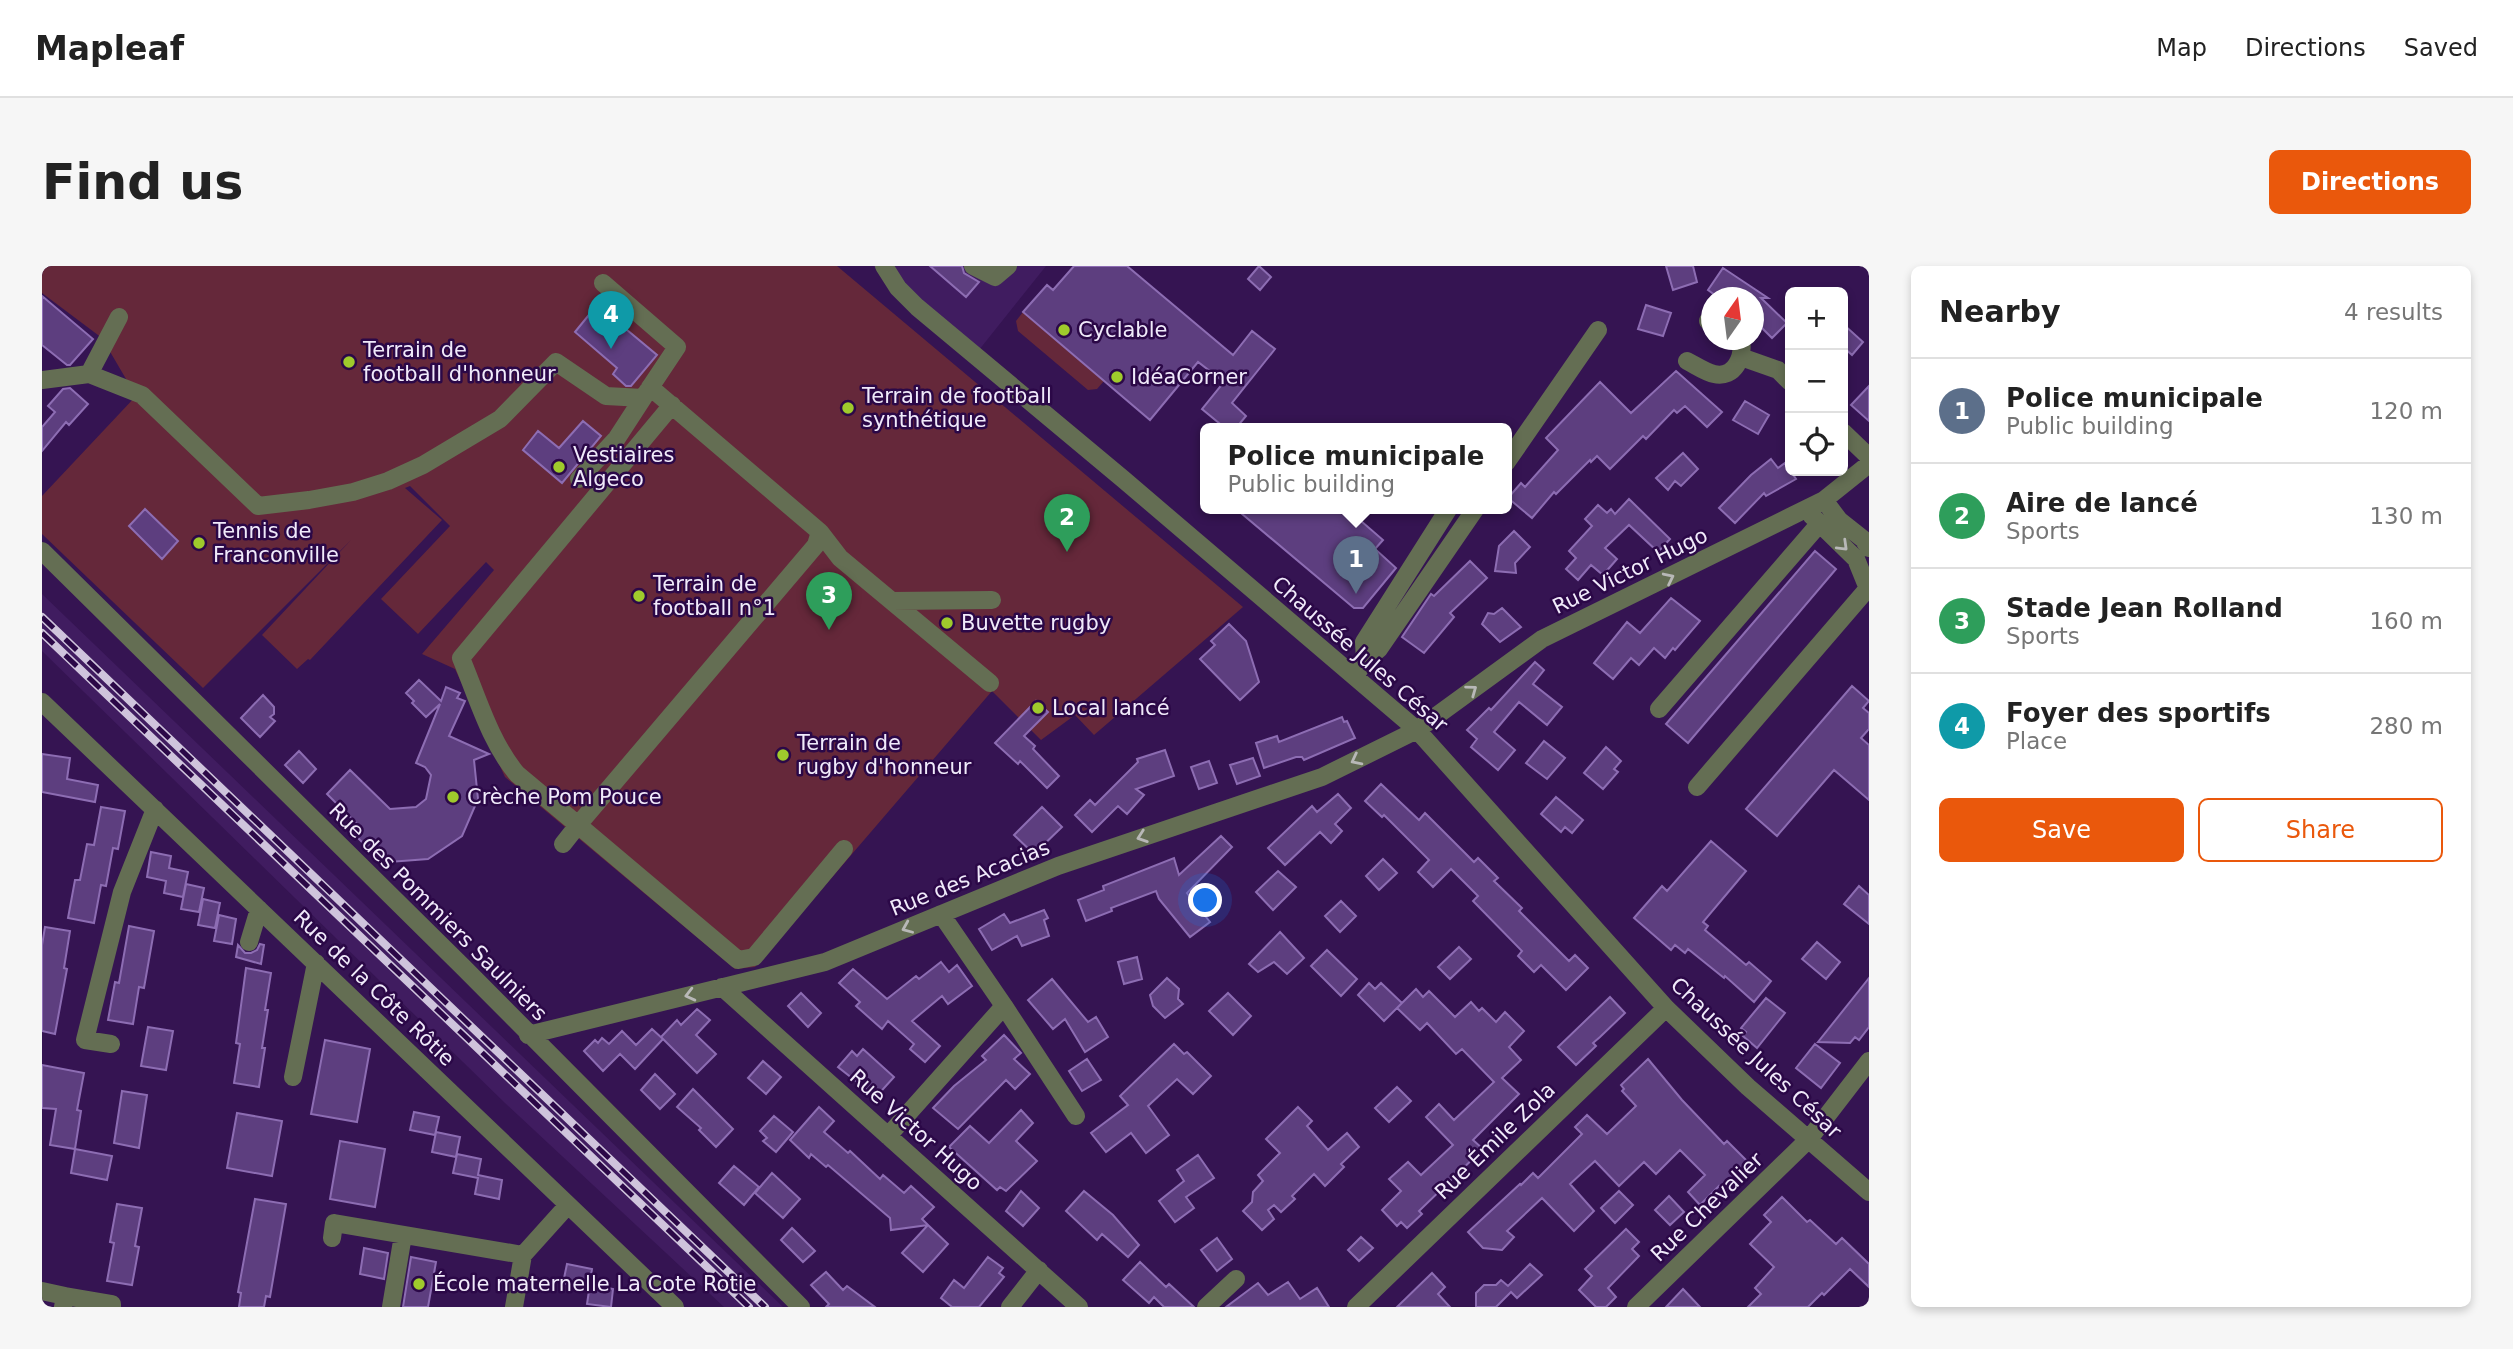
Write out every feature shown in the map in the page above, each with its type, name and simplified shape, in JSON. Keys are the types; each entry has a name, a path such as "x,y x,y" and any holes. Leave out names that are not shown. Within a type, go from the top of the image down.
{"street":[{"name":"Chaussée Jules César","path":"884,266 898,288 917,307 1360,668 1666,1008 1748,1087 1869,1192"},
{"path":"973,266 995,277 1009,266"},
{"path":"579,479 617,438 677,347 603,283"},
{"path":"89,374 119,317"},
{"path":"1512,456 1598,330"},
{"path":"1687,361 1711,374 1719,375 1737,366 1741,350"},
{"path":"1744,350 1785,377"},
{"path":"42,380 89,374 142,395 258,506 353,492 388,481 423,465 500,419 555,362 606,396 647,393 671,405 820,532 840,558 990,683"},
{"path":"671,405 461,658 508,764 517,774 738,960 754,957 844,849"},
{"path":"1848,437 1869,457"},
{"name":"Rue Victor Hugo","path":"1417,730 1542,639 1806,510 1824,500 1869,464"},
{"path":"1824,500 1839,520 1863,539 1869,548"},
{"path":"1697,787 1868,589 1856,559 1806,510"},
{"path":"1360,668 1364,642 1445,514"},
{"path":"1360,668 1379,649 1472,514"},
{"path":"1659,709 1820,523"},
{"path":"563,844 816,545 820,532"},
{"name":"Rue des Pommiers Saulniers","path":"42,551 453,957 801,1307"},
{"path":"892,601 992,600"},
{"name":"Rue de la Côte Rôtie","path":"42,702 676,1307"},
{"name":"Rue des Acacias","path":"528,1035 825,962 1058,866 1322,777 1417,730"},
{"path":"111,1044 85,1040 122,892 155,809"},
{"path":"249,942 259,909"},
{"path":"942,914 1076,1116"},
{"path":"293,1077 316,963"},
{"name":"Rue Victor Hugo","path":"722,988 1079,1307"},
{"path":"888,1136 1004,1006"},
{"name":"Rue Émile Zola","path":"1356,1307 1666,1008"},
{"name":"Rue Chevalier","path":"1636,1307 1809,1139 1869,1061"},
{"path":"514,1307 523,1255 568,1205"},
{"path":"332,1238 334,1223 523,1255"},
{"path":"391,1307 403,1235"},
{"path":"1010,1307 1039,1270"},
{"path":"1206,1307 1236,1279"},
{"path":"42,1291 64,1302 112,1304 112,1307"}],"shaded area":[{"path":"42,266 837,266 1243,607 1094,735 1075,715 1041,740 992,691 755,967 735,969 505,777 455,669 422,654 494,570 486,562 418,634 381,599 450,526 410,486 405,488 442,520 310,660 297,669 262,635 351,540 203,688 42,534 42,496 136,396 102,338 42,293"},
{"path":"873,266 1046,266 975,355"},
{"path":"1023,312 1104,381 1097,389 1088,390 1018,331 1016,321"},
{"path":"42,594 783,1307 724,1307 505,1103 42,651"}],"building":[{"path":"930,266 962,266 964,273 979,282 966,297"},
{"path":"1074,266 1127,266 1233,355 1252,331 1275,349 1232,403 1246,416 1240,423 1219,423 1202,409 1224,382 1198,362 1150,420 1023,312 1047,285 1053,290"},
{"path":"1259,266 1271,277 1260,290 1248,279"},
{"path":"1666,266 1693,266 1697,282 1673,290"},
{"path":"1723,268 1752,287 1710,287"},
{"path":"42,296 93,339 70,365 42,345"},
{"path":"1764,301 1785,321 1785,325 1772,338 1764,330"},
{"path":"597,305 657,355 631,386 626,386 613,374 617,368 575,332"},
{"path":"1646,305 1671,313 1663,336 1638,329"},
{"path":"1848,328 1863,342 1852,355 1848,351"},
{"path":"1676,371 1722,412 1707,427 1685,406 1677,413 1674,410 1646,439 1643,436 1610,469 1597,456 1591,462 1590,460 1556,494 1554,492 1532,518 1512,501 1512,493 1521,483 1525,487 1558,450 1546,438 1600,382 1631,413"},
{"path":"1869,386 1869,421 1851,405"},
{"path":"70,388 88,404 69,425 66,422 42,451 42,427 55,412 48,406 63,389"},
{"path":"1745,401 1769,415 1758,434 1733,420"},
{"name":"Vestiaires Algeco","path":"583,421 601,436 562,483 523,450 538,431 559,448"},
{"path":"1683,453 1698,469 1681,486 1675,481 1668,490 1656,478"},
{"path":"1771,459 1778,468 1785,463 1785,476 1794,476 1796,479 1766,496 1764,493 1735,523 1719,508"},
{"path":"1629,499 1670,539 1658,552 1629,525 1605,548 1617,559 1603,575 1591,565 1578,580 1566,569 1576,558 1569,551 1592,526 1585,519 1598,505 1607,513 1611,509 1615,514"},
{"path":"145,509 178,541 162,559 129,526"},
{"path":"1242,514 1353,514 1383,540 1375,549 1396,568 1363,608 1354,608"},
{"path":"1514,531 1530,547 1515,563 1516,573 1495,571 1499,546"},
{"path":"1815,551 1836,569 1688,743 1666,724"},
{"path":"1470,561 1487,578 1450,613 1454,617 1424,653 1402,637 1431,594 1434,596"},
{"path":"1671,598 1700,621 1675,650 1673,648 1665,658 1654,648 1639,665 1631,658 1613,679 1594,663 1627,622 1640,633"},
{"path":"1502,608 1521,627 1500,642 1482,624 1488,613 1494,614"},
{"path":"1229,624 1246,641 1259,682 1240,700 1200,659 1215,645 1211,641"},
{"path":"1535,662 1544,670 1533,684 1562,707 1547,725 1519,702 1494,732 1515,750 1498,770 1471,747 1477,739 1467,730 1489,708 1491,710"},
{"name":"Crèche Pom Pouce","path":"419,680 441,701 446,687 460,693 457,698 465,701 449,736 489,754 474,760 478,799 462,836 428,859 389,862 378,851 376,856 350,830 357,824 327,794 350,770 390,809 416,807 426,799 431,775 425,767 416,763 440,704 426,717 412,703 414,701 406,693"},
{"path":"1852,686 1869,701 1863,708 1869,713 1869,729 1861,738 1869,745 1869,800 1834,770 1777,836 1746,809"},
{"path":"263,695 274,707 274,714 270,717 275,721 260,737 241,718"},
{"path":"1036,701 1048,712 1024,736 1059,776 1047,788 1020,761 1018,764 995,743"},
{"path":"1342,717 1344,722 1347,721 1355,738 1304,760 1302,757 1296,757 1264,768 1256,743 1277,736 1279,742"},
{"path":"1544,741 1565,758 1547,779 1526,763"},
{"path":"1606,747 1621,761 1614,769 1618,772 1603,789 1584,773"},
{"path":"1165,750 1174,776 1136,789 1144,795 1127,814 1118,806 1092,832 1075,815 1090,800 1095,805 1138,762 1137,759"},
{"path":"299,751 316,769 303,783 285,765"},
{"path":"42,754 70,758 67,779 98,785 95,802 42,792"},
{"path":"1253,758 1260,776 1237,784 1230,765"},
{"path":"1209,761 1217,783 1199,789 1191,767"},
{"path":"1381,784 1419,820 1425,813 1474,862 1478,858 1498,878 1494,881 1522,908 1519,911 1569,961 1575,955 1588,968 1566,990 1541,965 1534,972 1518,956 1522,951 1473,901 1478,896 1451,869 1433,887 1418,872 1429,860 1384,815 1382,817 1365,801"},
{"path":"1338,794 1351,808 1335,824 1342,831 1331,843 1320,832 1285,865 1268,848 1312,806 1317,812"},
{"path":"1556,797 1583,820 1572,833 1565,827 1561,832 1541,814"},
{"path":"101,807 125,811 118,849 113,848 106,886 101,885 94,923 68,918 75,880 80,880 87,844 94,845"},
{"path":"1042,807 1062,827 1034,854 1014,835"},
{"path":"1221,836 1232,847 1187,893 1210,922 1190,937 1159,899 1156,891 1111,908 1112,911 1086,921 1078,900 1104,890 1103,886 1174,858 1179,875"},
{"path":"1711,841 1746,871 1703,922 1708,926 1705,930 1746,965 1749,962 1771,981 1754,1002 1725,976 1724,978 1688,949 1685,953 1675,945 1671,950 1634,918 1662,886 1667,891"},
{"path":"151,852 171,856 169,868 188,872 183,897 164,893 166,881 147,877"},
{"path":"1383,859 1397,873 1379,890 1366,876"},
{"path":"1278,871 1296,887 1273,910 1256,892"},
{"path":"186,884 204,888 199,912 181,909"},
{"path":"1859,886 1869,895 1869,924 1844,904"},
{"path":"203,899 220,903 215,928 198,925"},
{"path":"1341,901 1356,916 1340,932 1325,916"},
{"path":"1044,910 1048,918 1044,920 1049,936 1022,946 1017,936 992,950 979,929 1004,914 1010,923"},
{"path":"219,915 236,919 232,944 214,941"},
{"path":"129,926 154,931 144,988 139,987 133,1024 108,1020 115,982 119,983"},
{"path":"45,927 70,931 64,968 67,969 55,1034 42,1031 42,945"},
{"path":"1280,932 1304,958 1287,974 1274,962 1258,972 1249,964"},
{"path":"1817,942 1840,962 1826,979 1802,959"},
{"path":"260,944 264,945 261,964 236,957 238,945 245,953 251,953 257,950"},
{"path":"1459,947 1471,959 1450,979 1438,967"},
{"path":"1327,950 1357,979 1341,996 1311,966"},
{"path":"1137,957 1142,979 1124,984 1118,962"},
{"path":"941,962 949,972 957,965 972,986 948,1004 942,996 912,1021 940,1046 925,1062 910,1049 914,1044 888,1021 882,1029 856,1006 860,1002 839,983 853,969 887,999 916,976 919,979"},
{"path":"246,968 271,973 259,1087 234,1083 240,1044 236,1043"},
{"path":"1167,978 1179,989 1178,999 1183,1004 1165,1018 1153,1006 1150,995"},
{"path":"1869,978 1869,1027 1859,1040 1855,1037 1850,1043 1818,1042"},
{"path":"1052,979 1088,1022 1096,1017 1108,1037 1085,1052 1065,1019 1053,1029 1028,1000"},
{"path":"1369,983 1375,989 1381,983 1402,1003 1384,1021 1358,995"},
{"path":"1416,989 1423,997 1429,991 1455,1017 1471,1002 1479,1011 1482,1008 1496,1022 1505,1012 1524,1031 1509,1047 1521,1060 1502,1078 1519,1094 1473,1140 1483,1149 1419,1211 1422,1214 1407,1228 1401,1222 1397,1226 1382,1210 1401,1191 1389,1179 1408,1162 1421,1175 1453,1145 1426,1117 1439,1104 1454,1120 1494,1082 1462,1049 1456,1054 1427,1023 1420,1030 1397,1008"},
{"path":"801,993 821,1013 808,1027 788,1006"},
{"path":"1228,993 1251,1016 1233,1035 1209,1011"},
{"path":"1610,997 1625,1013 1593,1043 1596,1046 1576,1065 1558,1047"},
{"path":"1766,998 1785,1013 1757,1048 1743,1036 1746,1032 1741,1028"},
{"path":"697,1009 710,1020 696,1035 716,1054 697,1073 661,1037 677,1020 681,1025"},
{"path":"148,1027 173,1031 166,1070 141,1066"},
{"path":"652,1029 663,1039 635,1069 620,1054 603,1071 584,1051 595,1040 598,1043 602,1038 609,1044 622,1031 636,1045"},
{"path":"1004,1035 1021,1053 1014,1059 1030,1074 1015,1089 1006,1080 958,1129 933,1108 954,1086 986,1060 982,1056"},
{"path":"325,1040 370,1049 357,1122 311,1114"},
{"path":"1174,1044 1184,1054 1187,1052 1211,1076 1193,1094 1177,1079 1148,1106 1169,1135 1146,1153 1131,1133 1106,1152 1091,1133 1128,1105 1120,1096"},
{"path":"1815,1044 1840,1063 1821,1088 1796,1068"},
{"path":"863,1049 894,1077 876,1097 838,1067 852,1051 857,1056"},
{"path":"1087,1059 1101,1080 1082,1091 1069,1071"},
{"path":"1648,1059 1724,1144 1727,1141 1752,1166 1725,1192 1719,1186 1700,1205 1688,1192 1705,1175 1680,1150 1656,1174 1644,1162 1619,1186 1595,1161 1570,1184 1594,1211 1574,1231 1542,1198 1507,1231 1514,1237 1502,1250 1483,1248 1468,1232 1533,1173 1538,1178 1582,1134 1575,1127 1587,1115 1607,1134 1636,1106 1622,1091 1624,1089 1621,1085"},
{"path":"763,1061 781,1077 766,1094 748,1078"},
{"path":"42,1065 84,1073 77,1110 81,1111 75,1149 50,1145 56,1109 42,1108"},
{"path":"655,1074 675,1094 660,1109 641,1090"},
{"path":"1397,1087 1411,1101 1389,1122 1375,1108"},
{"path":"693,1089 733,1129 716,1147 699,1130 701,1128 677,1107"},
{"path":"122,1091 147,1095 139,1148 114,1143"},
{"path":"819,1107 834,1121 824,1132 848,1153 850,1151 880,1179 883,1175 904,1193 911,1186 934,1207 922,1219 928,1225 891,1230 890,1218 828,1165 826,1167 811,1154 809,1158 790,1140"},
{"path":"1298,1107 1312,1121 1307,1126 1328,1150 1347,1133 1359,1147 1341,1164 1344,1167 1325,1186 1314,1174 1292,1196 1295,1199 1281,1212 1274,1205 1268,1210 1274,1219 1262,1230 1243,1211 1252,1202 1253,1192 1263,1181 1258,1175 1280,1153 1266,1139"},
{"path":"1021,1110 1033,1123 1016,1141 1037,1161 1006,1191 1000,1187 997,1190 949,1147 970,1126 989,1143"},
{"path":"414,1112 439,1117 435,1135 410,1130"},
{"path":"237,1113 282,1121 272,1176 227,1168"},
{"path":"774,1116 793,1132 776,1152 763,1141 767,1138 760,1131"},
{"path":"436,1132 460,1137 456,1157 432,1152"},
{"path":"340,1141 385,1149 375,1207 330,1199"},
{"path":"75,1149 112,1156 107,1180 71,1173"},
{"path":"457,1154 481,1159 478,1175 502,1180 499,1199 475,1194 478,1178 453,1173"},
{"path":"1198,1155 1214,1178 1186,1197 1194,1208 1175,1222 1159,1201 1184,1181 1177,1170"},
{"path":"734,1166 759,1187 744,1205 719,1183"},
{"path":"772,1173 800,1199 783,1218 755,1193"},
{"path":"1021,1191 1039,1208 1023,1226 1006,1211"},
{"path":"1084,1191 1113,1215 1139,1245 1128,1257 1102,1234 1097,1240 1066,1211"},
{"path":"1619,1191 1633,1205 1615,1223 1601,1208"},
{"path":"1669,1196 1684,1212 1670,1225 1655,1210"},
{"path":"1782,1197 1807,1222 1810,1220 1836,1244 1842,1238 1869,1264 1869,1287 1850,1269 1808,1307 1748,1307 1761,1294 1755,1288 1774,1267 1750,1244 1771,1222 1764,1215"},
{"path":"255,1199 286,1204 270,1297 266,1296 264,1307 239,1307 241,1293 238,1292"},
{"path":"117,1204 142,1208 132,1285 107,1281"},
{"path":"928,1225 948,1244 923,1272 902,1253"},
{"path":"792,1228 815,1251 803,1262 781,1240"},
{"path":"1626,1229 1639,1242 1632,1249 1639,1256 1608,1288 1616,1297 1606,1307 1596,1307 1579,1290 1592,1276 1585,1269"},
{"path":"1361,1237 1373,1248 1359,1261 1348,1250"},
{"path":"1217,1238 1232,1259 1217,1271 1201,1250"},
{"path":"364,1248 388,1253 384,1279 360,1274"},
{"name":"École maternelle La Cote Rotie","path":"411,1257 436,1262 428,1307 403,1307"},
{"path":"988,1257 1003,1268 999,1273 1004,1277 979,1307 952,1307 941,1298 954,1280 964,1288"},
{"path":"1140,1262 1166,1287 1169,1284 1194,1307 1164,1307 1154,1297 1149,1303 1123,1280"},
{"path":"567,1264 592,1269 589,1288 563,1283"},
{"path":"1530,1264 1542,1275 1517,1298 1511,1292 1496,1307 1476,1307 1476,1293 1484,1285 1496,1285 1501,1280 1508,1286"},
{"path":"826,1272 843,1290 847,1286 875,1307 826,1307 829,1304 811,1285"},
{"path":"1432,1273 1445,1287 1438,1294 1450,1307 1397,1307"},
{"path":"1288,1282 1300,1299 1317,1288 1329,1307 1226,1307 1258,1283 1268,1295"},
{"path":"590,1284 613,1289 611,1307 587,1304"},
{"path":"1683,1289 1700,1307 1666,1307"}],"railway":[{"path":"42,617 765,1307"},
{"path":"42,633 749,1307"}],"place":[{"name":"Cyclable","path":"1064,330"},
{"name":"Foyer des sportifs","path":"611,349"},
{"name":"Terrain de football d'honneur","path":"349,362"},
{"name":"IdéaCorner","path":"1117,377"},
{"name":"Terrain de football synthétique","path":"848,408"},
{"name":"Vestiaires Algeco","path":"559,467"},
{"name":"Tennis de Franconville","path":"199,543"},
{"name":"Aire de lancé","path":"1067,552"},
{"name":"Police municipale","path":"1356,594"},
{"name":"Terrain de football n°1","path":"639,596"},
{"name":"Buvette rugby","path":"947,623"},
{"name":"Stade Jean Rolland","path":"829,630"},
{"name":"Local lancé","path":"1038,708"},
{"name":"Terrain de rugby d'honneur","path":"783,755"},
{"name":"Crèche Pom Pouce","path":"453,797"},
{"name":"École maternelle La Cote Rotie","path":"419,1284"}]}
